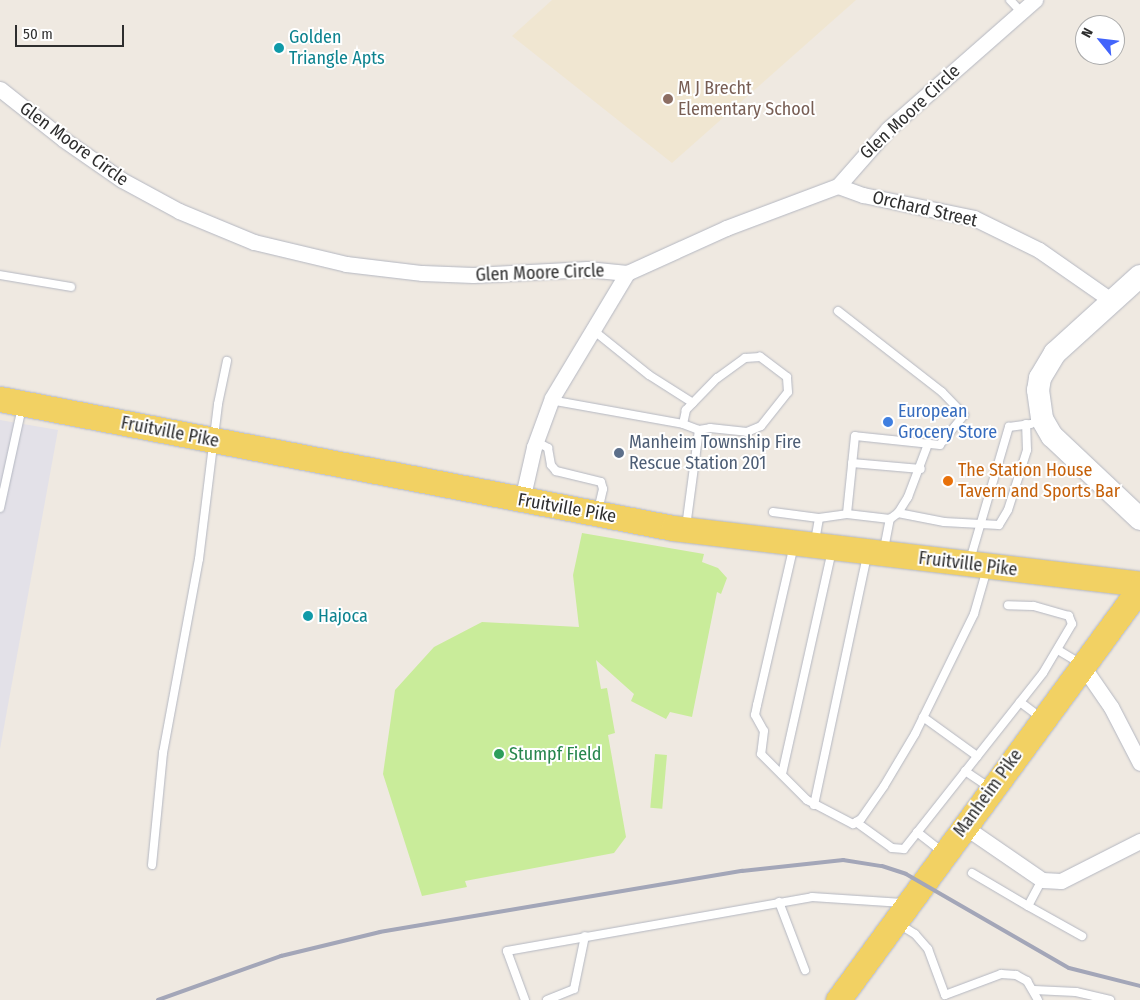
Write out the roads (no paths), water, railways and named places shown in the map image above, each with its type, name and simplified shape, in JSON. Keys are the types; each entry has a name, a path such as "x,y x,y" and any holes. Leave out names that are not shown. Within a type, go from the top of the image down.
{"main road":[{"path":"1140,276 1069,338 1049,362 1038,390 1036,425 1058,443 1140,520"},
{"name":"Fruitville Pike","path":"11,402 686,530 1140,584"},
{"name":"Manheim Pike","path":"838,1000 1042,719 1140,588"}],"street":[{"name":"Glen Moore Circle","path":"0,89 62,139 122,180 180,211 254,242 346,264 422,273 473,275 587,269 627,273 726,228 838,186 888,129 1035,0"},
{"name":"Orchard Street","path":"838,186 863,196 974,218 1039,250 1112,301"},
{"path":"522,500 535,441 550,400 565,371 593,330 627,273"},
{"path":"1082,665 1111,707 1140,763"},
{"path":"964,827 1042,880 1060,881 1140,841"}],"lane":[{"path":"1010,0 1021,12"},
{"path":"0,275 71,288"},
{"path":"838,311 942,392 964,415 940,445 855,436 847,514"},
{"path":"593,330 650,375 693,403"},
{"path":"550,400 683,424 699,430 710,428 746,432 761,426 788,392 787,377 760,357 745,358 717,378 686,410 683,424"},
{"path":"152,865 163,753 199,559 215,441 218,404 228,361"},
{"path":"0,508 11,402"},
{"path":"856,822 884,786 923,717 974,614 982,525 1008,427 1036,425 1026,450 1008,510 1000,525 982,525 898,514"},
{"path":"686,530 699,430"},
{"path":"535,441 548,448 550,461 556,471 601,482 603,489 598,514"},
{"path":"814,805 875,553 890,519 898,514 921,468 928,444"},
{"path":"852,463 921,468"},
{"path":"772,512 818,518 847,514 890,519"},
{"path":"782,774 821,601 814,546 818,518"},
{"path":"814,546 780,605 755,714 764,731 761,754 814,805 835,817 856,822 898,849 904,849 1020,702 1058,650 1072,624 1069,616 1033,606 1008,605"},
{"path":"1058,650 1082,665"},
{"path":"1020,702 1042,719"},
{"path":"923,717 977,756"},
{"path":"965,770 991,789"},
{"path":"917,832 944,853"},
{"path":"972,872 1082,936"},
{"path":"1028,906 1042,880"},
{"path":"526,1000 507,951 812,897 860,902 902,912 915,934 928,949 943,997 1001,974 1016,975 1034,990 1038,1000"},
{"path":"779,902 805,970"},
{"path":"547,1000 574,989 585,936"},
{"path":"1034,990 1076,992 1110,1000"}],"railway":[{"path":"158,1000 281,956 380,932 742,871 843,860 882,866 906,874 1069,968 1140,986"}],"place":[{"name":"Golden Triangle Apts","path":"279,48"},
{"name":"M J Brecht Elementary School","path":"668,99"},
{"name":"European Grocery Store","path":"888,422"},
{"name":"Manheim Township Fire Rescue Station 201","path":"619,453"},
{"name":"The Station House Tavern and Sports Bar","path":"948,481"},
{"name":"Hajoca","path":"308,616"},
{"name":"Stumpf Field","path":"499,754"}]}
